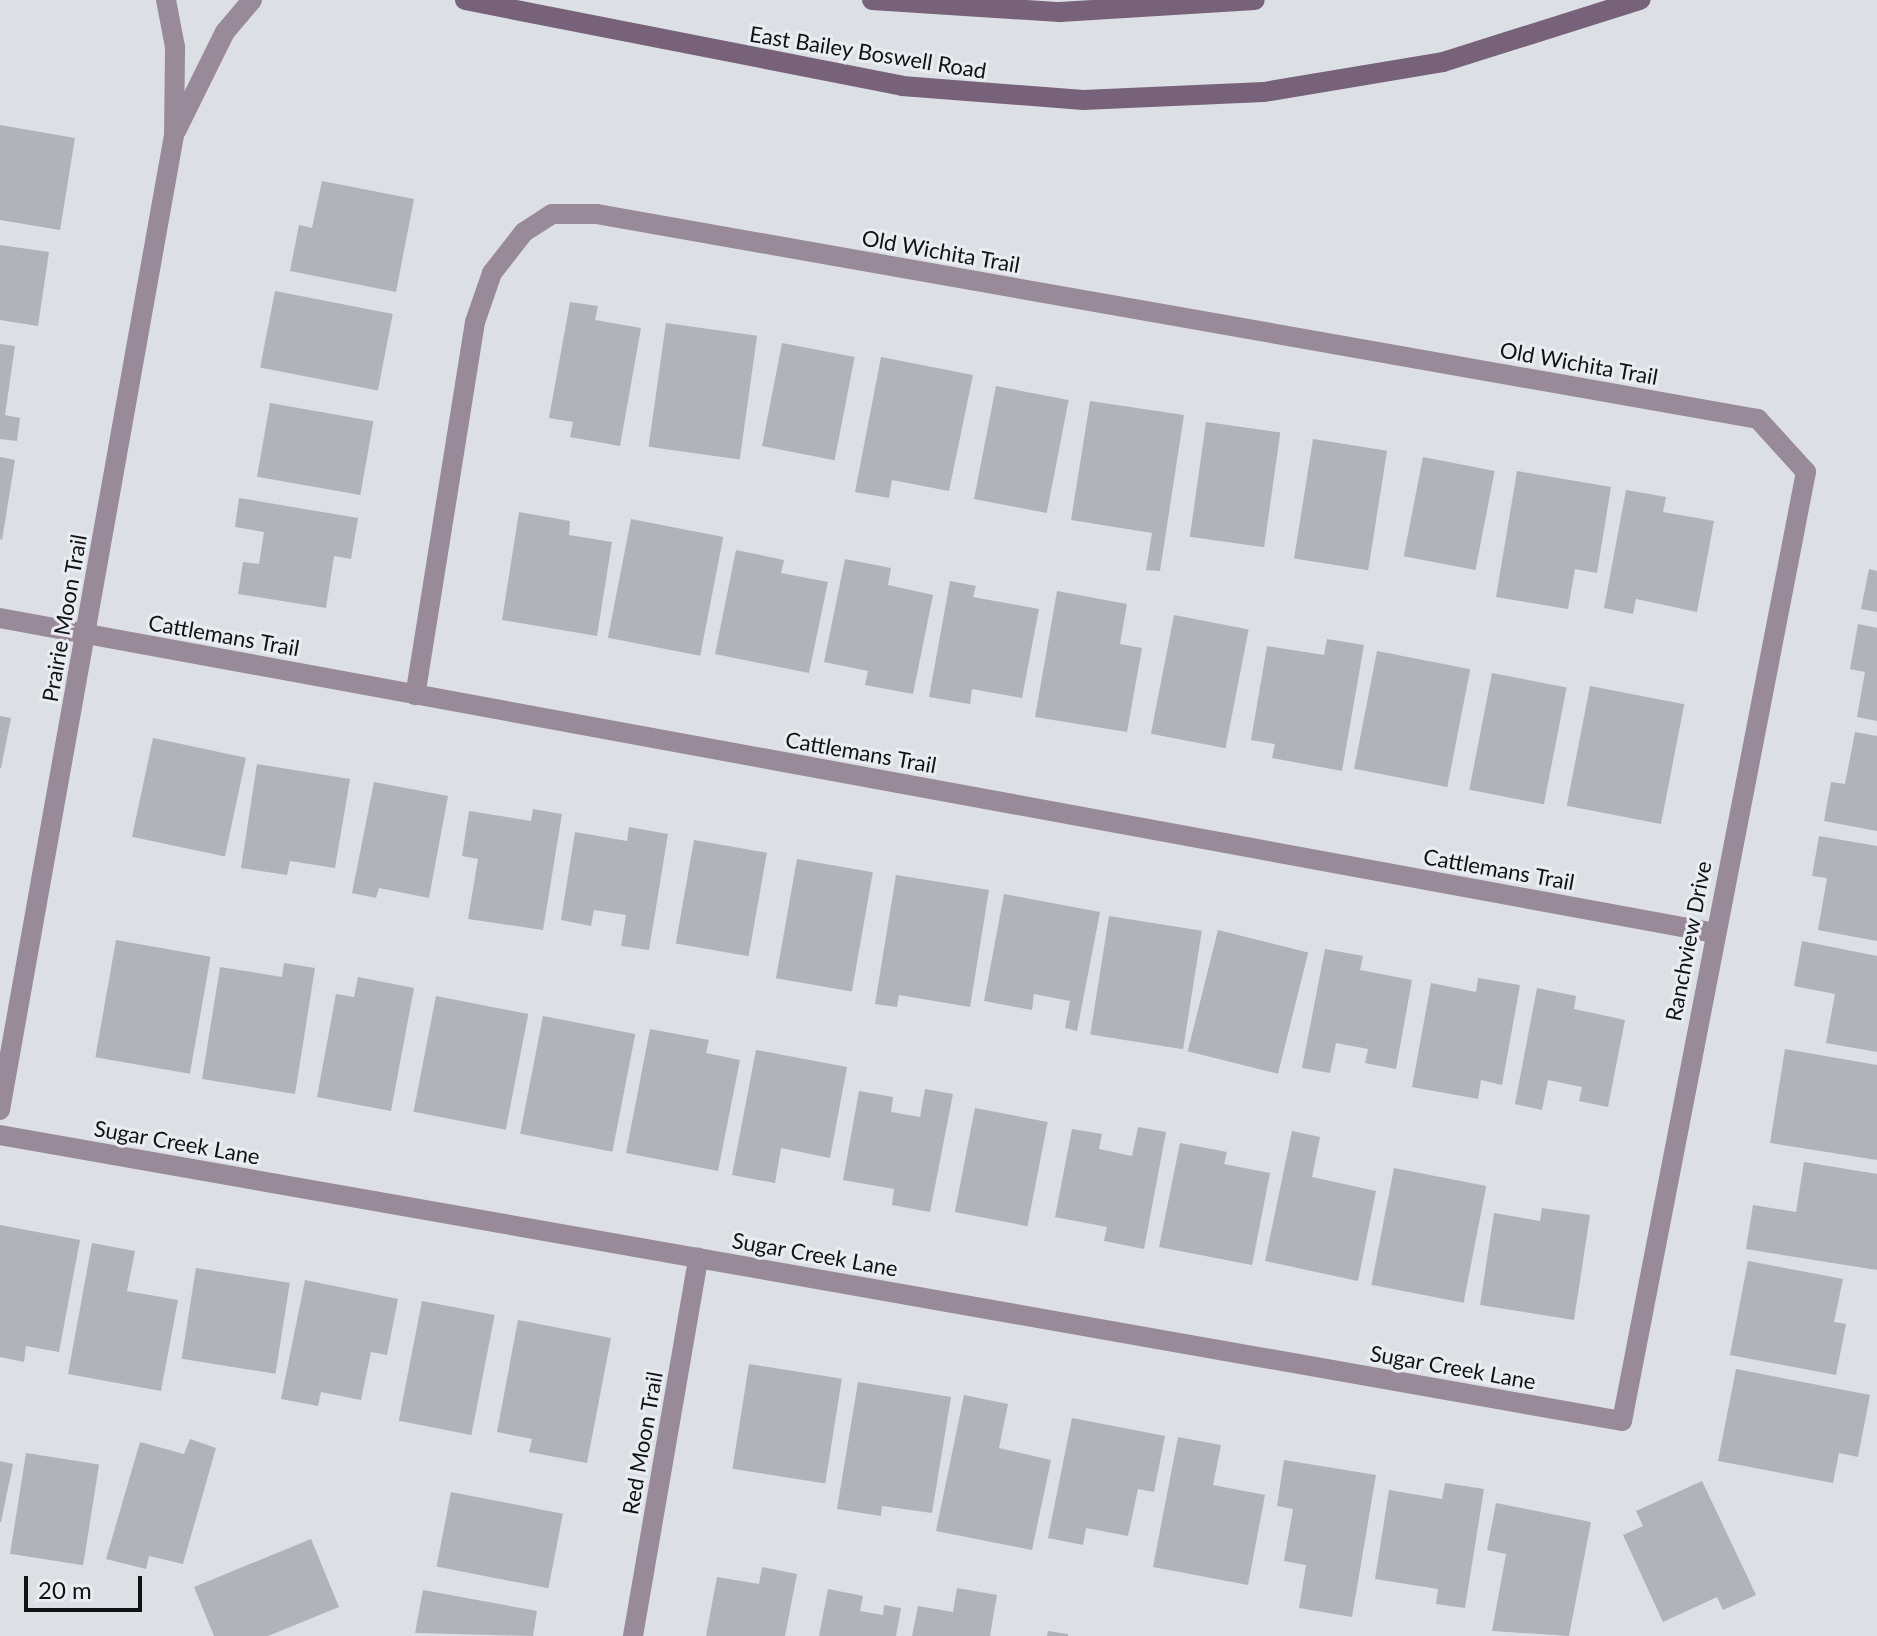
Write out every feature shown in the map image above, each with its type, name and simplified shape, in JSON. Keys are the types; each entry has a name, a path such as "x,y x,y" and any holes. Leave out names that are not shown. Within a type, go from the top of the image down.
{"main road":[{"name":"East Bailey Boswell Road","path":"465,0 902,86 1083,100 1264,92 1443,62 1640,0"},
{"path":"872,0 1060,12 1255,0"}],"street":[{"name":"Prairie Moon Trail","path":"0,1110 174,135 175,47 166,0"},
{"name":"Prairie Moon Trail","path":"174,135 225,32 252,0"},
{"name":"Old Wichita Trail","path":"415,695 475,322 492,273 524,232 552,214 612,217 1758,419 1806,472"},
{"name":"Ranchview Drive","path":"1622,1421 1714,933 1806,472"},
{"name":"Cattlemans Trail","path":"0,618 1714,933"},
{"name":"Sugar Creek Lane","path":"0,1135 1622,1421"},
{"name":"Red Moon Trail","path":"633,1636 698,1258"}],"building":[{"path":"0,125 75,138 60,230 0,220"},
{"path":"322,181 414,199 396,292 290,271 299,225 312,228"},
{"path":"0,245 49,252 38,326 0,320"},
{"path":"275,291 393,314 378,390 260,368"},
{"path":"570,302 598,306 595,320 641,328 620,446 570,437 573,422 549,418"},
{"path":"666,323 757,336 740,460 649,447"},
{"path":"782,343 855,357 835,460 762,446"},
{"path":"0,344 15,346 5,415 20,418 17,441 0,439"},
{"path":"881,357 973,375 949,491 892,480 889,498 855,492"},
{"path":"996,386 1069,400 1047,513 974,499"},
{"path":"1090,401 1184,415 1160,571 1146,570 1152,533 1071,520"},
{"path":"270,403 373,421 360,495 257,477"},
{"path":"1206,422 1280,432 1264,547 1190,537"},
{"path":"1313,439 1387,451 1368,570 1294,559"},
{"path":"0,457 15,460 2,540 0,539"},
{"path":"1423,457 1495,471 1475,570 1404,556"},
{"path":"1517,471 1611,487 1597,573 1575,569 1568,609 1496,597"},
{"path":"1626,490 1666,497 1663,512 1714,521 1697,612 1636,599 1633,614 1604,608"},
{"path":"239,498 358,518 351,559 334,556 326,608 238,594 243,562 259,564 264,532 235,527"},
{"path":"519,512 570,521 569,535 612,542 597,636 502,620"},
{"path":"631,519 723,537 700,656 608,638"},
{"path":"736,550 784,560 781,573 828,582 809,673 715,654"},
{"path":"845,559 891,568 888,585 933,595 913,694 865,685 868,671 824,662"},
{"path":"1869,569 1877,571 1877,612 1861,609"},
{"path":"950,581 976,586 973,597 1039,609 1022,698 972,689 970,704 929,697"},
{"path":"1057,591 1127,604 1120,644 1142,648 1127,732 1035,717"},
{"path":"1174,615 1249,630 1226,748 1151,734"},
{"path":"1858,624 1877,628 1877,721 1857,717 1865,672 1850,669"},
{"path":"1327,639 1364,645 1342,771 1272,758 1275,744 1251,740 1267,646 1324,655"},
{"path":"1377,651 1470,669 1447,787 1354,769"},
{"path":"1492,673 1567,688 1544,804 1469,790"},
{"path":"1590,686 1684,704 1661,824 1567,806"},
{"path":"0,716 11,718 1,768 0,768"},
{"path":"1855,732 1877,736 1877,831 1824,821 1831,782 1845,784"},
{"path":"153,738 246,758 225,857 132,837"},
{"path":"257,764 350,779 335,868 290,861 287,875 241,868"},
{"path":"374,782 448,796 429,898 379,888 376,898 352,893"},
{"path":"533,809 562,814 543,930 468,919 478,859 462,856 469,811 531,821"},
{"path":"629,827 668,834 649,950 621,946 626,915 594,910 591,926 561,920 575,832 627,841"},
{"path":"1819,836 1877,846 1877,941 1818,930 1827,878 1812,876"},
{"path":"694,840 767,853 749,956 676,943"},
{"path":"797,859 873,872 852,992 776,978"},
{"path":"896,875 989,890 970,1007 899,995 897,1007 875,1004"},
{"path":"1004,894 1100,912 1077,1031 1065,1028 1070,1001 1034,994 1032,1010 984,1001"},
{"path":"1109,916 1202,931 1183,1049 1090,1035"},
{"path":"1218,930 1308,952 1278,1074 1188,1051"},
{"path":"116,940 211,957 190,1074 95,1057"},
{"path":"1802,941 1877,956 1877,1052 1826,1043 1835,994 1794,986"},
{"path":"1325,949 1363,956 1360,970 1412,980 1396,1069 1365,1063 1368,1049 1336,1043 1330,1073 1302,1068"},
{"path":"284,963 315,968 295,1094 202,1079 220,967 282,977"},
{"path":"358,977 414,988 391,1111 317,1097 336,994 354,997"},
{"path":"1478,978 1520,985 1502,1085 1481,1080 1478,1099 1412,1087 1431,983 1476,992"},
{"path":"1537,988 1576,996 1574,1009 1625,1020 1608,1107 1579,1101 1582,1087 1548,1080 1542,1110 1515,1104"},
{"path":"436,996 528,1014 506,1130 413,1112"},
{"path":"543,1016 635,1034 612,1152 520,1134"},
{"path":"650,1029 709,1040 706,1053 740,1060 718,1171 626,1153"},
{"path":"1785,1049 1877,1065 1877,1160 1770,1143"},
{"path":"756,1050 847,1067 830,1158 781,1148 775,1183 732,1175"},
{"path":"925,1089 953,1094 930,1212 892,1205 894,1189 843,1180 859,1091 893,1097 891,1112 920,1117"},
{"path":"975,1108 1048,1122 1027,1226 955,1212"},
{"path":"1138,1127 1166,1132 1144,1249 1104,1241 1107,1227 1055,1217 1072,1129 1102,1134 1099,1149 1132,1156"},
{"path":"1292,1131 1320,1137 1312,1177 1376,1191 1358,1281 1265,1261"},
{"path":"1180,1143 1227,1152 1224,1164 1270,1173 1252,1265 1159,1247"},
{"path":"1804,1162 1877,1174 1877,1270 1746,1249 1753,1205 1796,1212"},
{"path":"1394,1168 1486,1186 1464,1303 1371,1285"},
{"path":"1542,1208 1590,1215 1574,1320 1480,1305 1494,1213 1540,1221"},
{"path":"0,1225 80,1240 59,1352 26,1346 24,1362 0,1357"},
{"path":"92,1243 135,1251 127,1291 178,1300 161,1391 68,1374"},
{"path":"1748,1261 1843,1279 1834,1322 1846,1324 1836,1375 1730,1355"},
{"path":"196,1268 290,1283 275,1374 182,1359"},
{"path":"305,1280 398,1299 387,1355 371,1352 361,1400 321,1392 318,1406 281,1399"},
{"path":"422,1301 495,1315 471,1435 399,1421"},
{"path":"518,1320 611,1338 587,1463 529,1452 532,1439 497,1432"},
{"path":"749,1364 842,1379 825,1483 732,1469"},
{"path":"1736,1369 1870,1395 1858,1457 1839,1453 1833,1483 1718,1461"},
{"path":"858,1382 951,1397 932,1513 882,1506 881,1516 837,1509"},
{"path":"964,1395 1008,1404 999,1448 1051,1460 1032,1550 936,1531"},
{"path":"1072,1418 1165,1436 1154,1492 1138,1489 1128,1536 1086,1528 1083,1545 1048,1538"},
{"path":"1178,1437 1221,1445 1213,1485 1265,1495 1248,1585 1153,1567"},
{"path":"190,1439 216,1448 183,1564 149,1556 146,1569 106,1559 140,1442 184,1454"},
{"path":"26,1453 99,1465 83,1565 10,1554"},
{"path":"1284,1460 1376,1475 1352,1617 1299,1608 1306,1565 1284,1561 1293,1509 1277,1506"},
{"path":"0,1461 13,1464 1,1522 0,1522"},
{"path":"1702,1481 1756,1595 1723,1610 1717,1597 1663,1622 1623,1535 1643,1526 1636,1511"},
{"path":"1445,1483 1484,1489 1465,1608 1436,1604 1438,1589 1375,1579 1389,1490 1442,1499"},
{"path":"451,1492 563,1514 548,1588 436,1567"},
{"path":"1496,1503 1591,1522 1569,1636 1492,1631 1506,1554 1487,1550"},
{"path":"311,1539 339,1607 268,1636 214,1636 194,1587"},
{"path":"762,1567 797,1574 785,1636 706,1636 717,1577 759,1584"},
{"path":"957,1588 997,1595 990,1636 912,1636 918,1606 953,1612"},
{"path":"828,1589 863,1596 860,1611 883,1615 884,1605 901,1608 896,1636 819,1636"},
{"path":"423,1590 537,1611 533,1636 415,1633"},
{"path":"1048,1631 1068,1634 1068,1636 1047,1636"}]}
